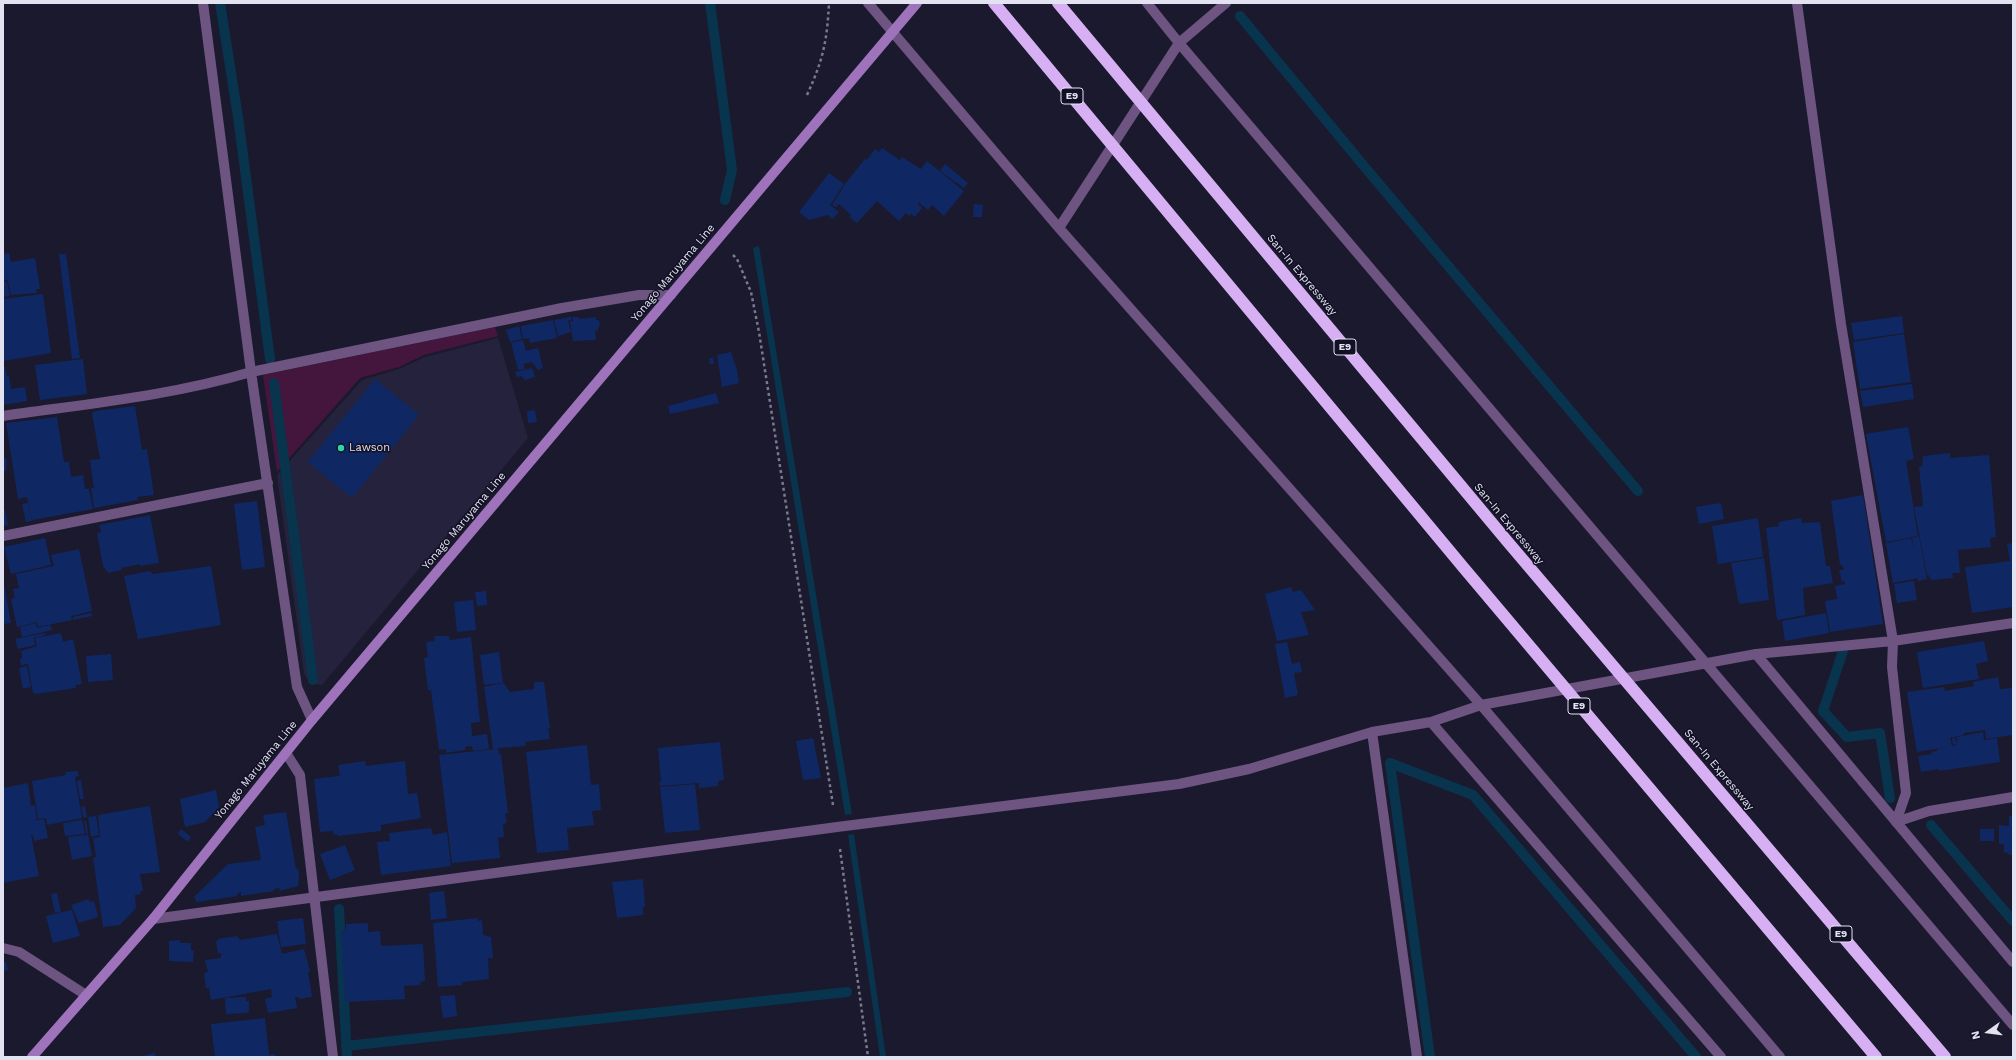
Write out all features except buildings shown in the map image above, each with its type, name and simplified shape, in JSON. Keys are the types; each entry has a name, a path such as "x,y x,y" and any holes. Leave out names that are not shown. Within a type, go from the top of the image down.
{"highway":[{"name":"E9","path":"994,3 1463,567 1876,1057"},
{"name":"San-In Expressway","path":"1058,3 1506,541 1945,1057"}],"main road":[{"name":"Yonago Maruyama Line","path":"32,1057 152,920 312,720 917,3"}],"street":[{"path":"203,3 250,372 268,483 297,687 312,720"},
{"path":"868,3 1059,228 1481,705 1780,1057"},
{"path":"1147,3 1179,43 2013,1025"},
{"path":"1059,228 1179,43 1226,3"},
{"path":"1797,3 1840,324 1893,641 1892,666 1906,793 1896,822"},
{"path":"3,416 179,390 214,383 250,372 562,308 640,294 671,295"},
{"path":"3,536 268,483"},
{"path":"152,920 836,827 1179,784 1249,769 1372,732 1431,722 1481,705 1756,654 1893,641 2013,623"},
{"path":"1756,654 2013,962"},
{"path":"1431,722 1721,1057"},
{"path":"1372,732 1417,1057"},
{"path":"286,753 300,774 333,1057"},
{"path":"1896,822 1929,811 2013,797"},
{"path":"3,948 19,952 86,995"}],"path":[{"path":"805,100 820,66 828,35 829,3"},
{"path":"718,238 738,259 751,292 836,827 868,1057"}],"shaded area":[{"path":"495,327 498,336 424,355 399,367 360,378 277,472 263,375"},
{"path":"498,338 528,438 322,685 310,683 304,674 277,475 362,380 399,369 425,357"}],"water":[{"path":"759,246 852,814 845,815 753,248"},
{"path":"854,834 886,1057 880,1057 848,835"}],"waterway":[{"path":"220,3 238,117 270,359"},
{"path":"710,3 732,170 725,200"},
{"path":"1240,16 1363,165 1638,491"},
{"path":"274,383 313,680"},
{"path":"1843,651 1823,711 1847,737 1880,733 1890,798"},
{"path":"1430,1057 1390,763 1473,795 1696,1057"},
{"path":"1931,825 2013,921"},
{"path":"339,909 347,1057"},
{"path":"346,1046 847,992"}],"place":[{"name":"Lawson","path":"341,448"}]}
